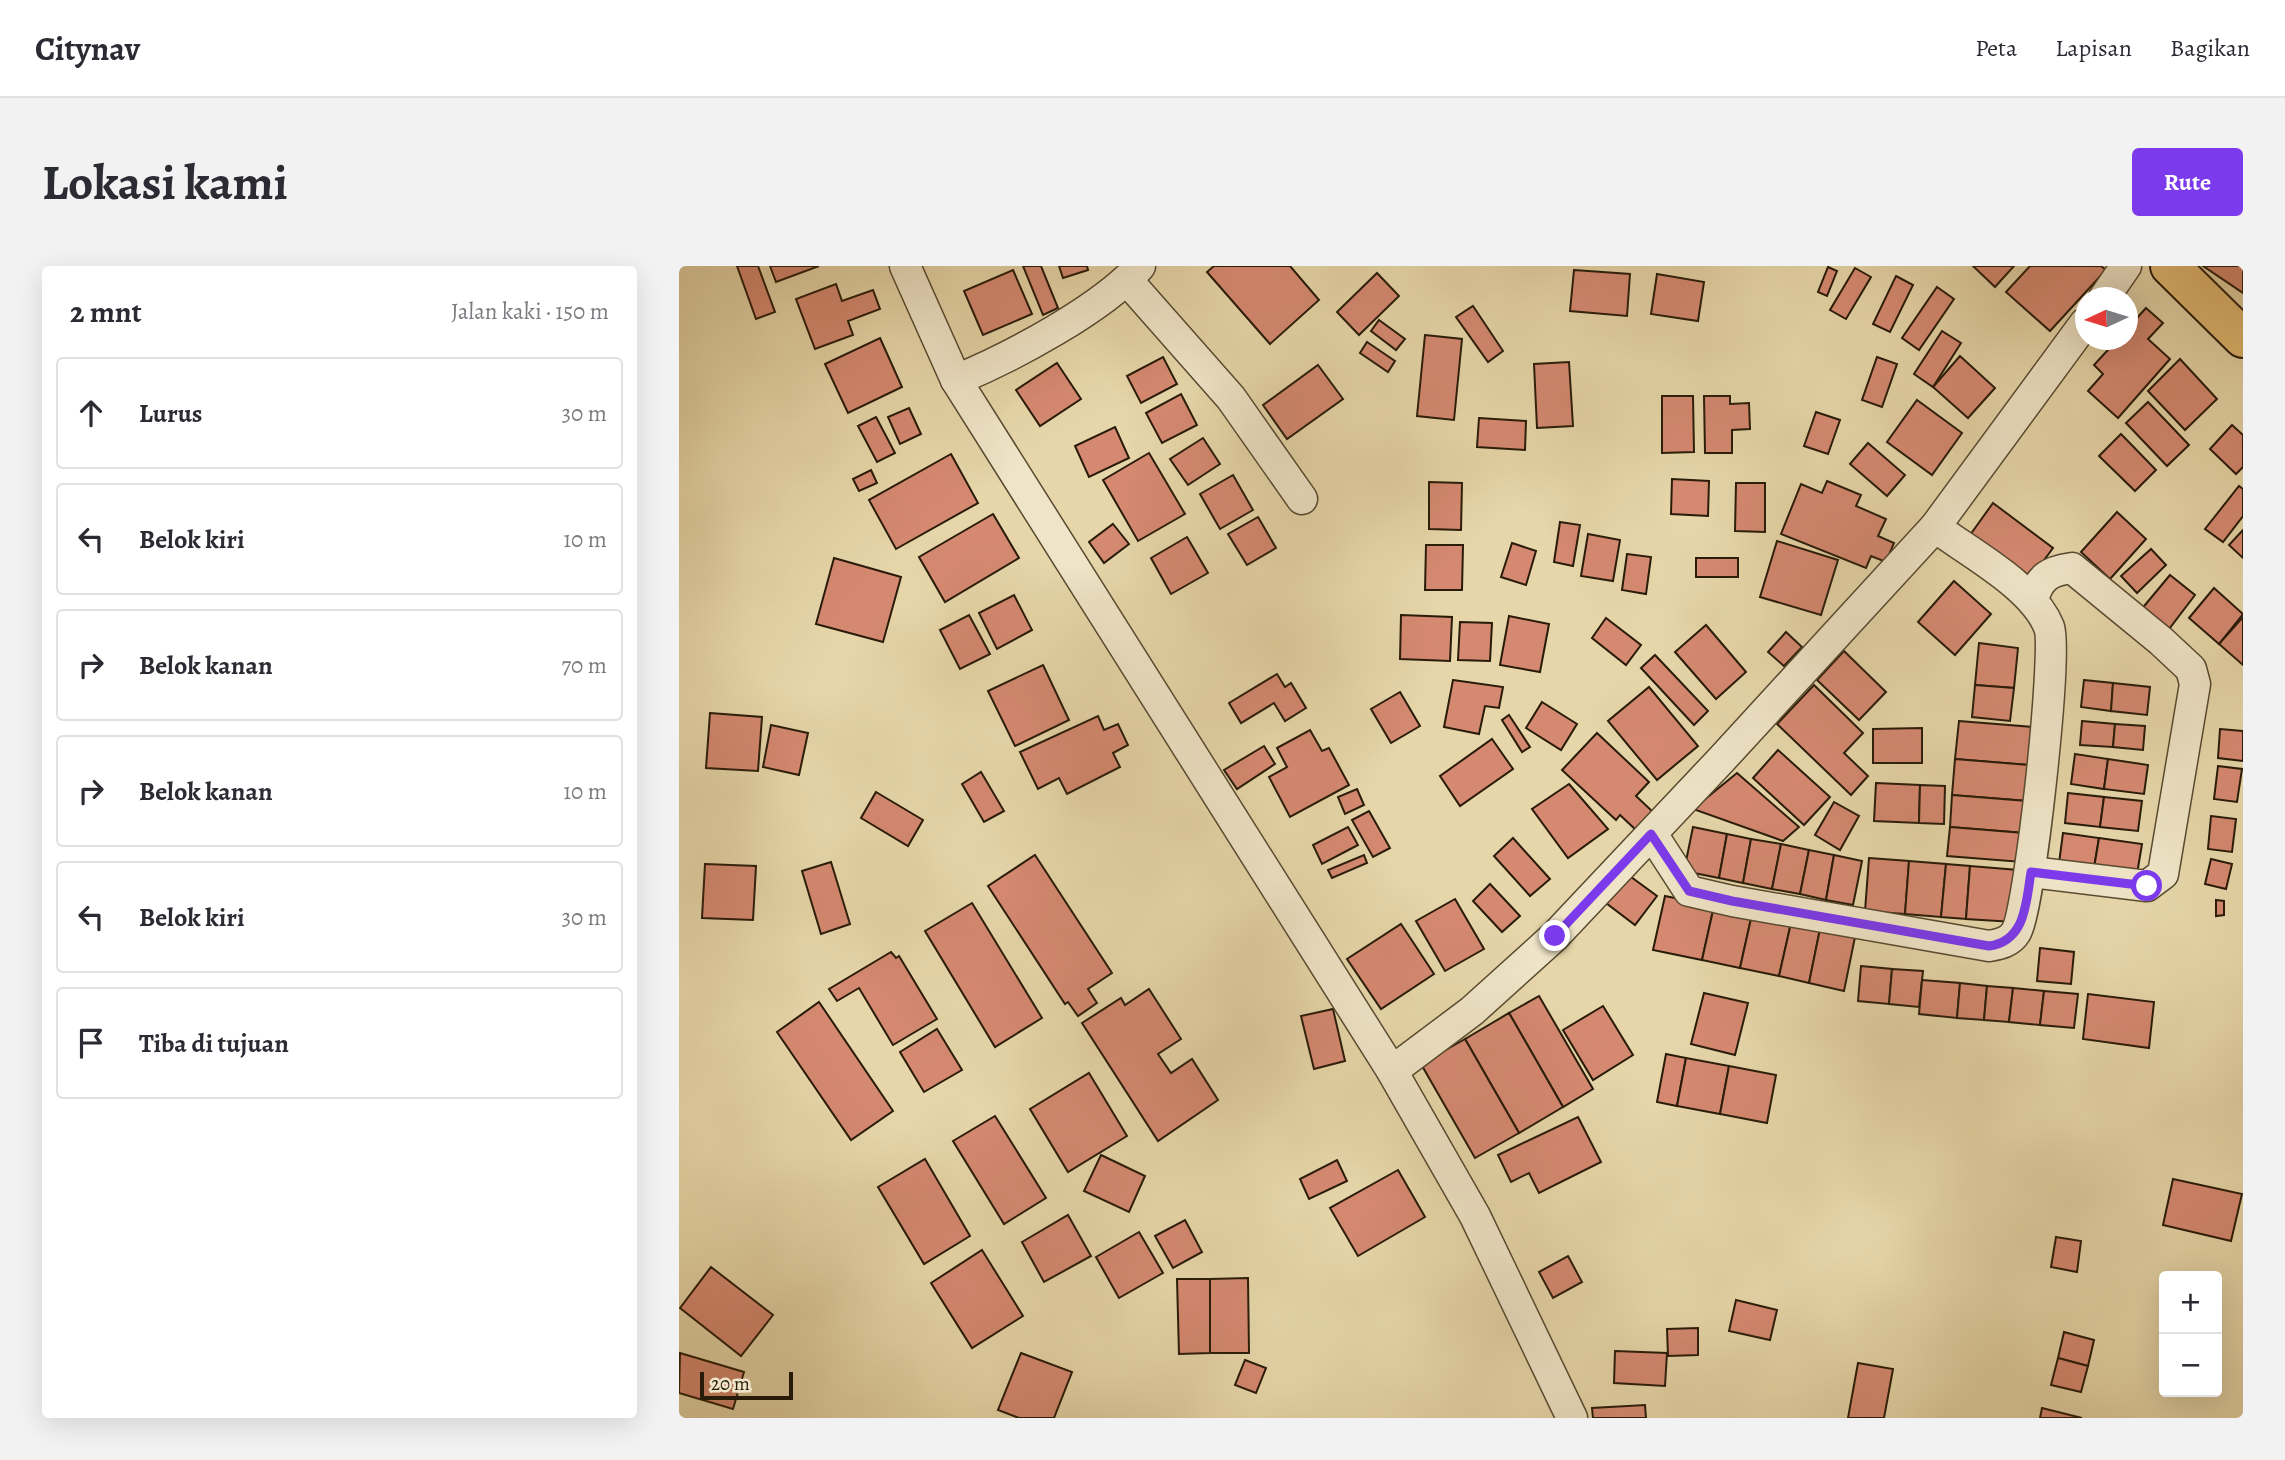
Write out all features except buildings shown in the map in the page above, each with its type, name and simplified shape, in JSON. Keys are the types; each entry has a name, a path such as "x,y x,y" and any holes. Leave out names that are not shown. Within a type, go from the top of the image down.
{"highway":[{"path":"2170,266 2243,338"}],"street":[{"path":"905,266 956,380 1392,1071 1475,1216 1572,1418"},
{"path":"2112,287 2126,266"},
{"path":"956,380 1000,363 1134,273 1231,398 1302,499"},
{"path":"1392,1071 1472,1011 1555,936 1651,834 1935,527 2075,337"},
{"path":"1651,834 1689,891 1989,946 2004,944 2015,934 2024,913 2031,872 2052,649 2050,631 2033,599 1935,527"},
{"path":"2031,872 2147,886 2163,874 2196,684 2191,669 2072,568 2048,574 2039,583 2033,599"}],"route":[{"path":"1555,936 1651,834 1689,891 1989,946 2004,944 2015,934 2024,913 2031,872 2147,886"}]}
